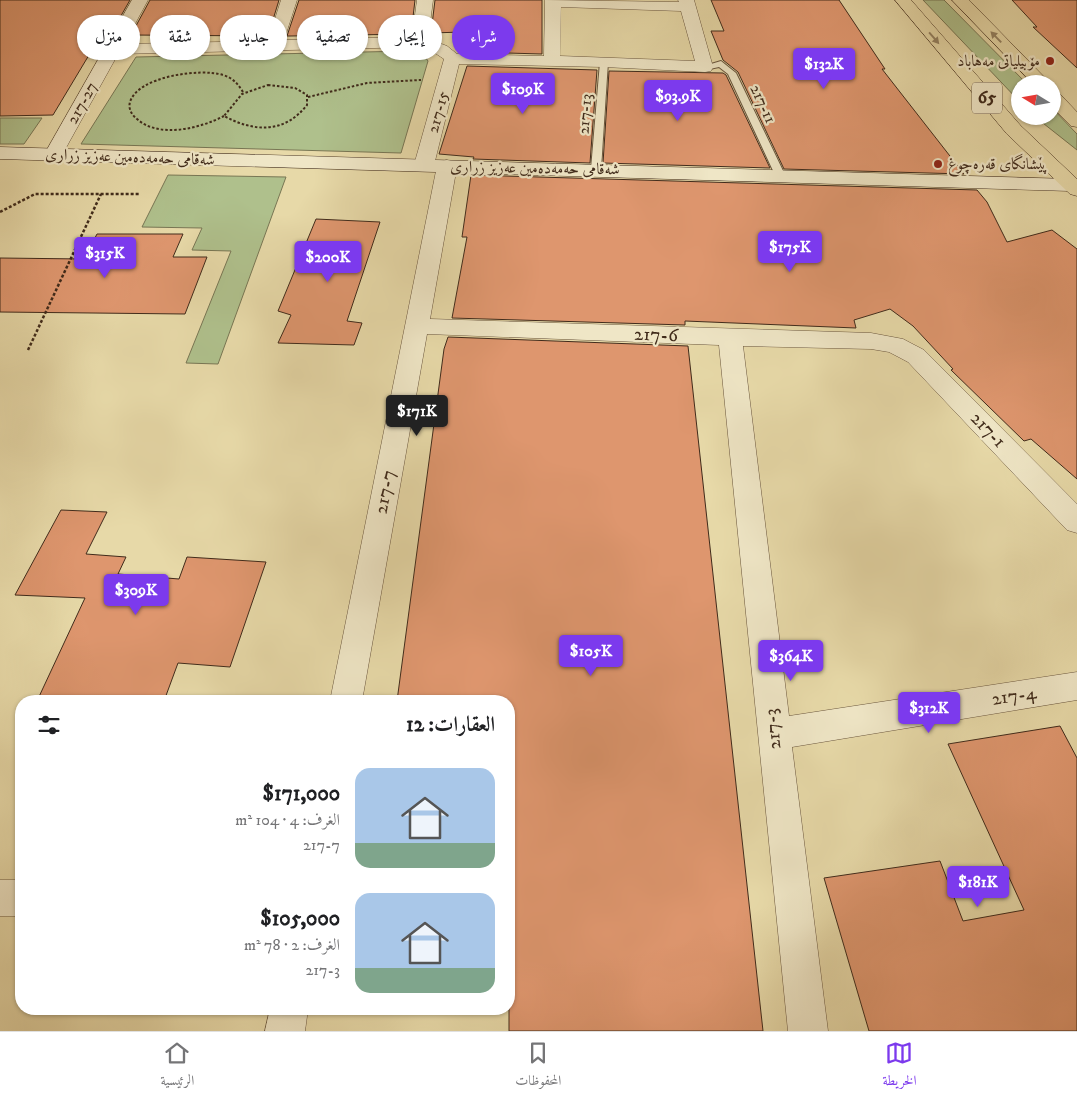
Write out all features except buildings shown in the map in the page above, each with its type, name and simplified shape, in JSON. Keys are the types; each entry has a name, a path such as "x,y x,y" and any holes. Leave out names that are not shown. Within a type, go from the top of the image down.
{"highway":[{"name":"65","path":"903,0 988,99 1075,182"},
{"name":"65","path":"960,0 1034,75"},
{"name":"65","path":"1061,98 1077,111"},
{"path":"1061,105 1077,122"}],"street":[{"name":"217-27","path":"131,15 140,0"},
{"path":"284,15 289,0"},
{"path":"423,15 425,0"},
{"path":"485,60 552,62 604,62 705,68 687,3 553,1 552,62"},
{"path":"287,46 378,43"},
{"path":"140,48 220,47"},
{"path":"442,50 448,53 452,59"},
{"name":"217-15","path":"436,165 446,79 452,59"},
{"name":"217-27","path":"53,155 106,60"},
{"name":"شەقامی حەمەدەمین عەزیز زراری","path":"0,153 596,169 780,176 1075,182"},
{"name":"217-7","path":"347,695 417,326 436,165"},
{"name":"217-6","path":"417,326 730,338 871,341 895,345"},
{"name":"217-3","path":"730,338 808,1031"},
{"name":"217-1","path":"895,345 916,356 1077,522"},
{"name":"217-4","path":"774,734 1077,686"},
{"path":"0,898 15,898"},
{"path":"285,1031 288,1015"}],"lane":[{"name":"217-13","path":"596,169 604,62"},
{"name":"217-11","path":"705,68 722,64 732,73 780,176"}],"path":[{"path":"243,92 238,82 228,77 199,72 182,73 150,83 131,98 128,107 130,114 137,121 163,129 197,127 224,116 231,104 243,92 268,85 282,85 294,88 308,97 367,83 446,79"},
{"path":"224,116 231,121 251,127 277,126 294,119 306,111 309,104 308,97"},
{"path":"0,212 35,194 140,194"},
{"path":"28,350 101,194"}],"green space":[{"path":"923,0 944,0 1018,75 1011,75 1011,93"},
{"path":"368,52 378,52 378,60 428,61 401,153 81,144 134,60 140,60 140,57 150,57 150,60 210,60 210,55 220,55 220,60 287,60 287,54 297,53 297,60 368,60"},
{"path":"1061,117 1077,134 1077,150 1045,125 1061,125"},
{"path":"0,118 42,118 24,144 0,144"},
{"path":"168,175 286,177 218,364 186,363 231,251 192,250 202,228 142,227"}],"place":[{"name":"مۆبیلیاتی مەهاباد","path":"1050,61"},
{"name":"پێشانگای قەرەچوغ","path":"938,164"}]}
